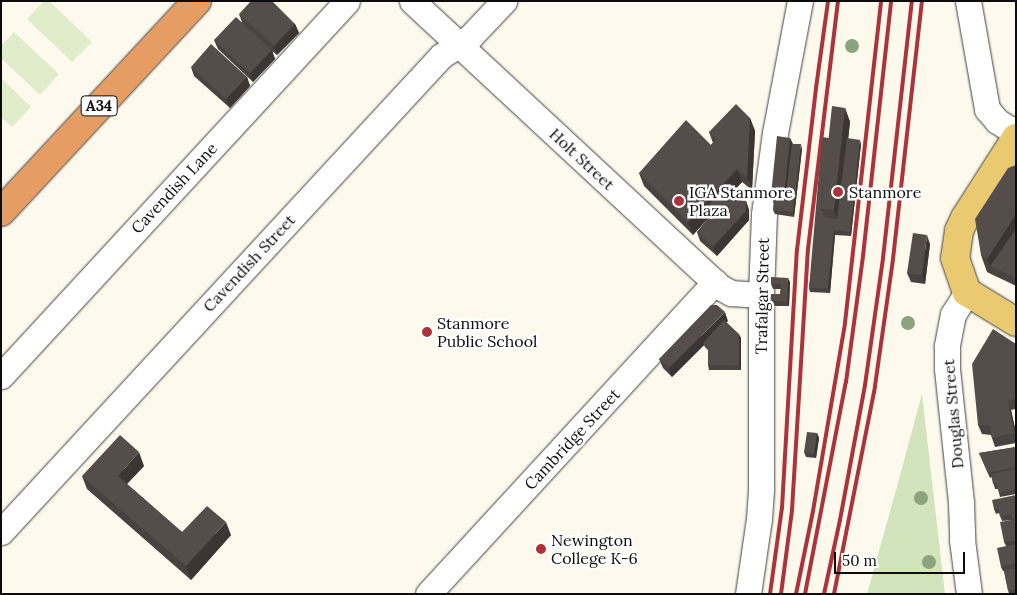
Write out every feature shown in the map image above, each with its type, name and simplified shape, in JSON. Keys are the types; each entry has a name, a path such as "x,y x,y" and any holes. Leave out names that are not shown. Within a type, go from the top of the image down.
{"highway":[{"name":"A34","path":"1,212 197,1"}],"main road":[{"path":"1013,148 971,206 959,231 955,258 967,292 1016,322"}],"street":[{"name":"Cavendish Lane","path":"1,376 347,1"},
{"name":"Holt Street","path":"412,1 715,282 731,293 761,295"},
{"name":"Cavendish Street","path":"1,532 440,56 470,37 504,1"},
{"name":"Trafalgar Street","path":"748,594 759,519 761,488 761,295 764,214 775,133 800,1"},
{"path":"968,1 987,109 997,121 1013,148"},
{"name":"Cambridge Street","path":"428,594 715,282"},
{"name":"Douglas Street","path":"967,292 952,314 947,346 947,369 961,503 962,540 969,594"}],"green space":[{"path":"44,1 49,1 92,42 72,62 27,19"},
{"path":"14,32 59,74 40,95 1,58 1,46"},
{"path":"1,78 31,107 12,127 1,117"},
{"path":"922,394 945,594 867,594 896,490"}],"building":[{"path":"251,1 272,1 295,24 274,46 239,14"},
{"path":"236,17 272,50 250,73 214,40"},
{"path":"211,44 247,77 226,99 191,67"},
{"path":"736,104 750,118 747,177 737,169 688,222 639,173 686,120 711,145 716,139 709,132"},
{"path":"832,106 845,108 834,210 821,209"},
{"path":"777,136 790,138 784,196 771,195"},
{"path":"822,137 829,138 821,209 824,217 837,219 847,138 860,140 850,232 834,230 828,288 809,288"},
{"path":"792,144 801,144 793,212 773,210 774,199 785,201"},
{"path":"1016,165 1016,214 987,259 981,255 975,219 1008,168"},
{"path":"722,189 730,195 734,192 746,201 746,211 713,247 697,232 714,212 707,207"},
{"path":"1016,229 1016,279 990,266"},
{"path":"913,233 927,235 922,275 907,273"},
{"path":"771,277 788,278 787,302 770,301 771,294 780,294 781,284 771,284"},
{"path":"711,305 717,305 725,312 669,368 659,359"},
{"path":"724,320 739,334 739,366 708,365 708,347 703,343"},
{"path":"993,329 1016,344 1016,399 1008,401 1014,433 992,438 990,426 978,425 972,364"},
{"path":"807,432 817,433 814,454 804,452"},
{"path":"120,435 139,452 118,476 182,532 207,506 226,522 186,566 82,476"},
{"path":"1016,447 1016,467 988,473 979,453"},
{"path":"1016,469 1016,489 999,493 997,484 993,484 991,474"},
{"path":"1016,495 1016,518 1012,519 1011,514 1000,517 999,509 994,509 992,500"},
{"path":"1016,519 1016,540 1004,542 1000,522"},
{"path":"1016,544 1016,563 1001,567 997,548"},
{"path":"1016,568 1016,590 1008,591 1004,571"}],"railway":[{"path":"770,594 782,508 797,250 828,1"},
{"path":"781,594 792,510 808,249 838,1"},
{"path":"796,594 813,511 845,323 881,1"},
{"path":"805,594 846,382 863,256 891,1"},
{"path":"824,594 865,385 883,258 912,1"},
{"path":"834,594 875,386 893,259 922,1"}],"place":[{"name":"Stanmore","path":"838,192"},
{"name":"IGA Stanmore Plaza","path":"679,201"},
{"name":"Stanmore Public School","path":"427,332"},
{"name":"Newington College K-6","path":"541,549"}]}
